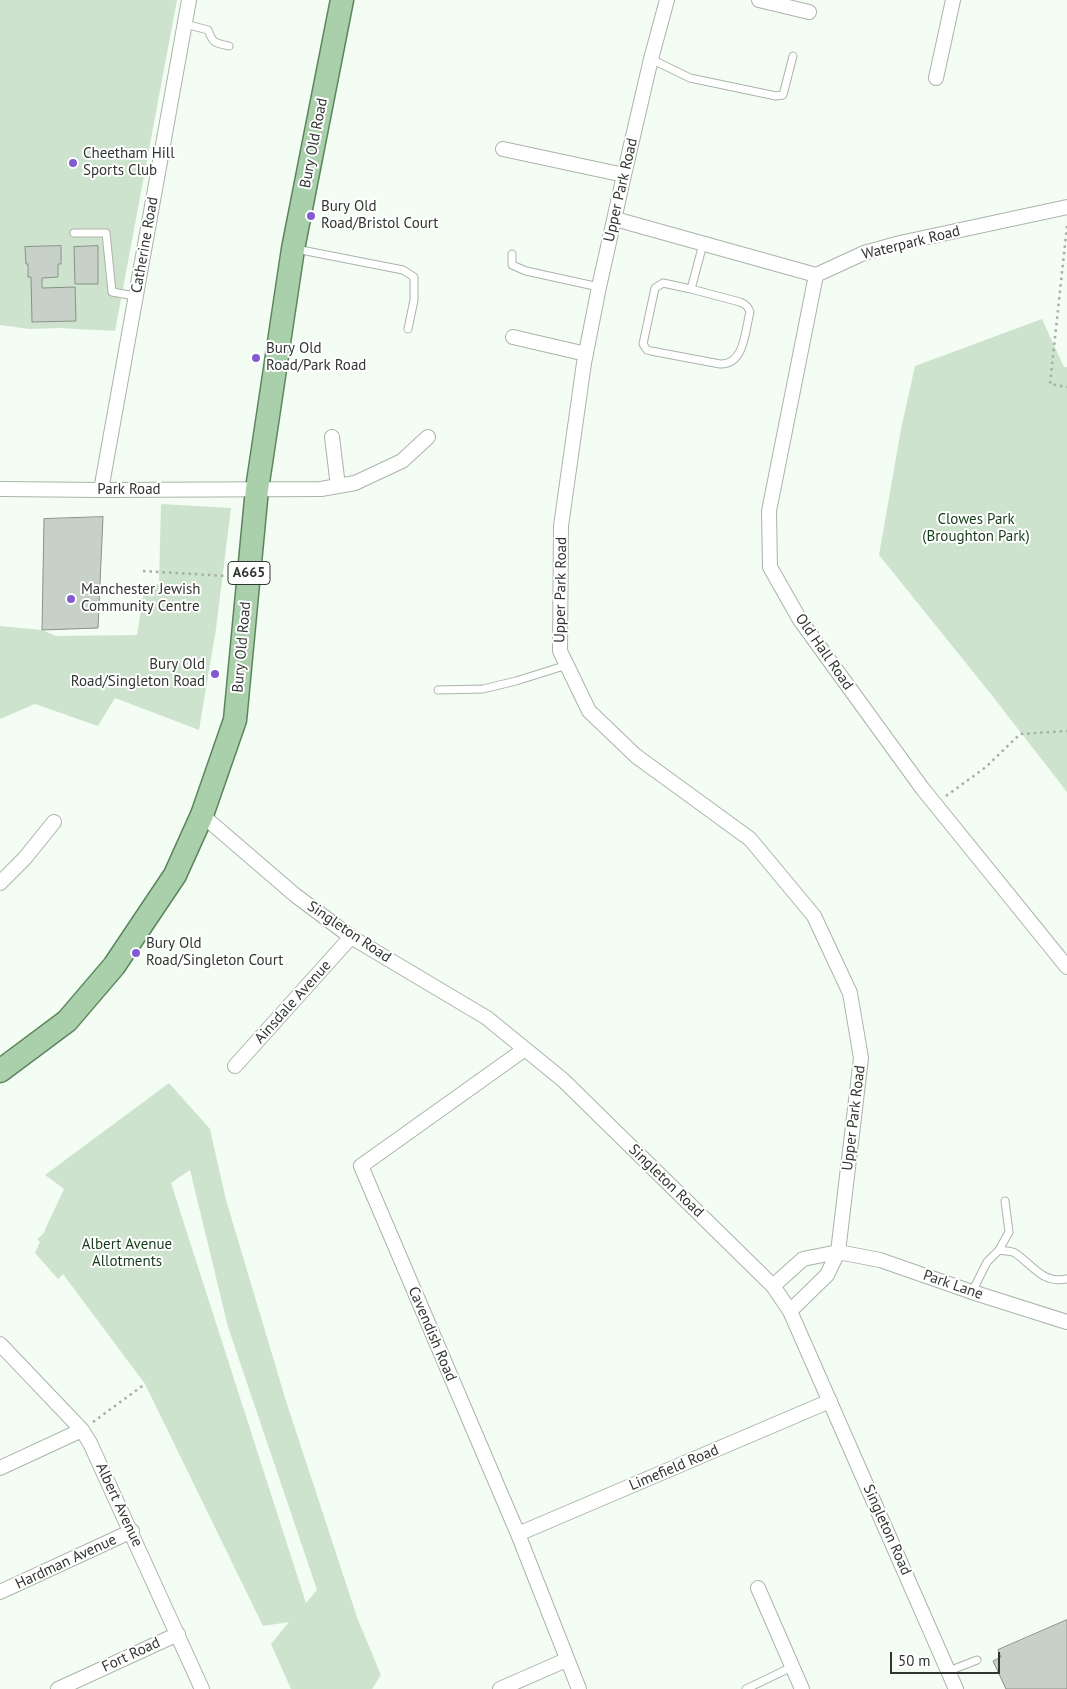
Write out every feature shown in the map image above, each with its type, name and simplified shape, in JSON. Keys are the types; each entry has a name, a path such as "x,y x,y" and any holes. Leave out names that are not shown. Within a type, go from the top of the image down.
{"main road":[{"name":"Bury Old Road","path":"0,1072 67,1021 114,966 175,874 202,815 235,720 257,489 293,249 342,0"}],"street":[{"name":"Catherine Road","path":"101,490 189,0"},
{"name":"Upper Park Road","path":"667,0 651,59 598,287 586,354 562,526 560,651 589,711 636,756 750,839 814,916 850,993 861,1058 838,1252 827,1275 790,1311"},
{"path":"759,0 809,12"},
{"path":"936,78 954,0"},
{"path":"503,149 624,175"},
{"name":"Waterpark Road","path":"816,275 873,251 1067,207"},
{"path":"614,218 816,275"},
{"name":"Old Hall Road","path":"816,275 769,511 770,567 800,620 935,804 1067,967"},
{"path":"513,337 586,354"},
{"path":"332,437 338,486"},
{"name":"Park Road","path":"0,489 321,489 355,483 402,461 428,437"},
{"name":"Singleton Road","path":"202,815 295,895 351,938 487,1018 563,1080 773,1286 790,1311 956,1689"},
{"path":"0,883 25,858 54,822"},
{"name":"Ainsdale Avenue","path":"236,1066 351,938"},
{"name":"Cavendish Road","path":"525,1049 361,1166 518,1534 579,1689"},
{"path":"773,1286 803,1259 838,1252"},
{"name":"Park Lane","path":"838,1252 880,1260 1067,1322"},
{"name":"Albert Avenue","path":"0,1344 82,1430 90,1443 132,1531 202,1689"},
{"name":"Limefield Road","path":"518,1534 830,1401"},
{"path":"0,1468 82,1430"},
{"name":"Hardman Avenue","path":"0,1592 132,1531"},
{"path":"758,1588 802,1689"},
{"name":"Fort Road","path":"58,1689 178,1634"},
{"path":"500,1689 566,1660"}],"lane":[{"path":"185,24 205,28 208,30 211,40 229,46"},
{"path":"651,59 690,78 776,96 783,95 793,56"},
{"path":"74,233 106,233 112,292 136,296"},
{"path":"691,289 703,244"},
{"path":"293,249 403,270 414,277 414,300 408,329"},
{"path":"512,254 512,265 526,272 598,287"},
{"path":"663,283 691,289 746,304 749,309 750,312 740,354 732,362 720,364 651,352 645,348 644,340 657,286 663,283"},
{"path":"438,690 483,689 567,665"},
{"path":"972,1292 987,1262 999,1250 1008,1232 1005,1201"},
{"path":"999,1250 1014,1252 1040,1274 1056,1281 1067,1279"},
{"path":"949,1672 977,1660"},
{"path":"746,1689 792,1667"}],"path":[{"path":"1067,226 1050,384 1067,387"},
{"path":"143,571 227,576"},
{"path":"935,804 986,767 1020,734 1067,731"},
{"path":"82,1430 145,1384"}],"green space":[{"name":"Cheetham Hill Sports Club","path":"0,0 177,0 115,331 59,328 29,329 0,325"},
{"name":"Clowes Park (Broughton Park)","path":"1042,319 1064,367 1067,367 1067,792 879,555 901,429 915,366"},
{"path":"161,504 231,508 216,629 199,730 115,698 98,726 35,704 0,719 0,626 42,630 56,636 137,635 145,585 159,584"},
{"name":"Albert Avenue Allotments","path":"169,1083 210,1129 226,1200 286,1401 358,1620 381,1675 372,1689 291,1689 271,1644 289,1622 263,1626 145,1384 63,1274 58,1279 35,1253 40,1242 37,1239 43,1234 64,1189 45,1175","holes":["190,1170 228,1327 317,1590 306,1603 171,1183"]}],"building":[{"path":"61,246 61,264 58,264 58,277 42,278 42,288 75,287 76,321 32,322 31,277 28,277 25,247"},
{"path":"98,246 98,284 75,284 74,247"},
{"name":"Manchester Jewish Community Centre","path":"103,517 98,628 42,630 44,519"},
{"path":"1067,1620 1067,1689 1006,1689 993,1661 1001,1657 998,1650"}],"place":[{"name":"Cheetham Hill Sports Club","path":"73,163"},
{"name":"Bury Old Road/Bristol Court","path":"311,216"},
{"name":"Bury Old Road/Park Road","path":"256,358"},
{"name":"Manchester Jewish Community Centre","path":"71,599"},
{"name":"Bury Old Road/Singleton Road","path":"215,674"},
{"name":"Bury Old Road/Singleton Court","path":"136,953"}]}
